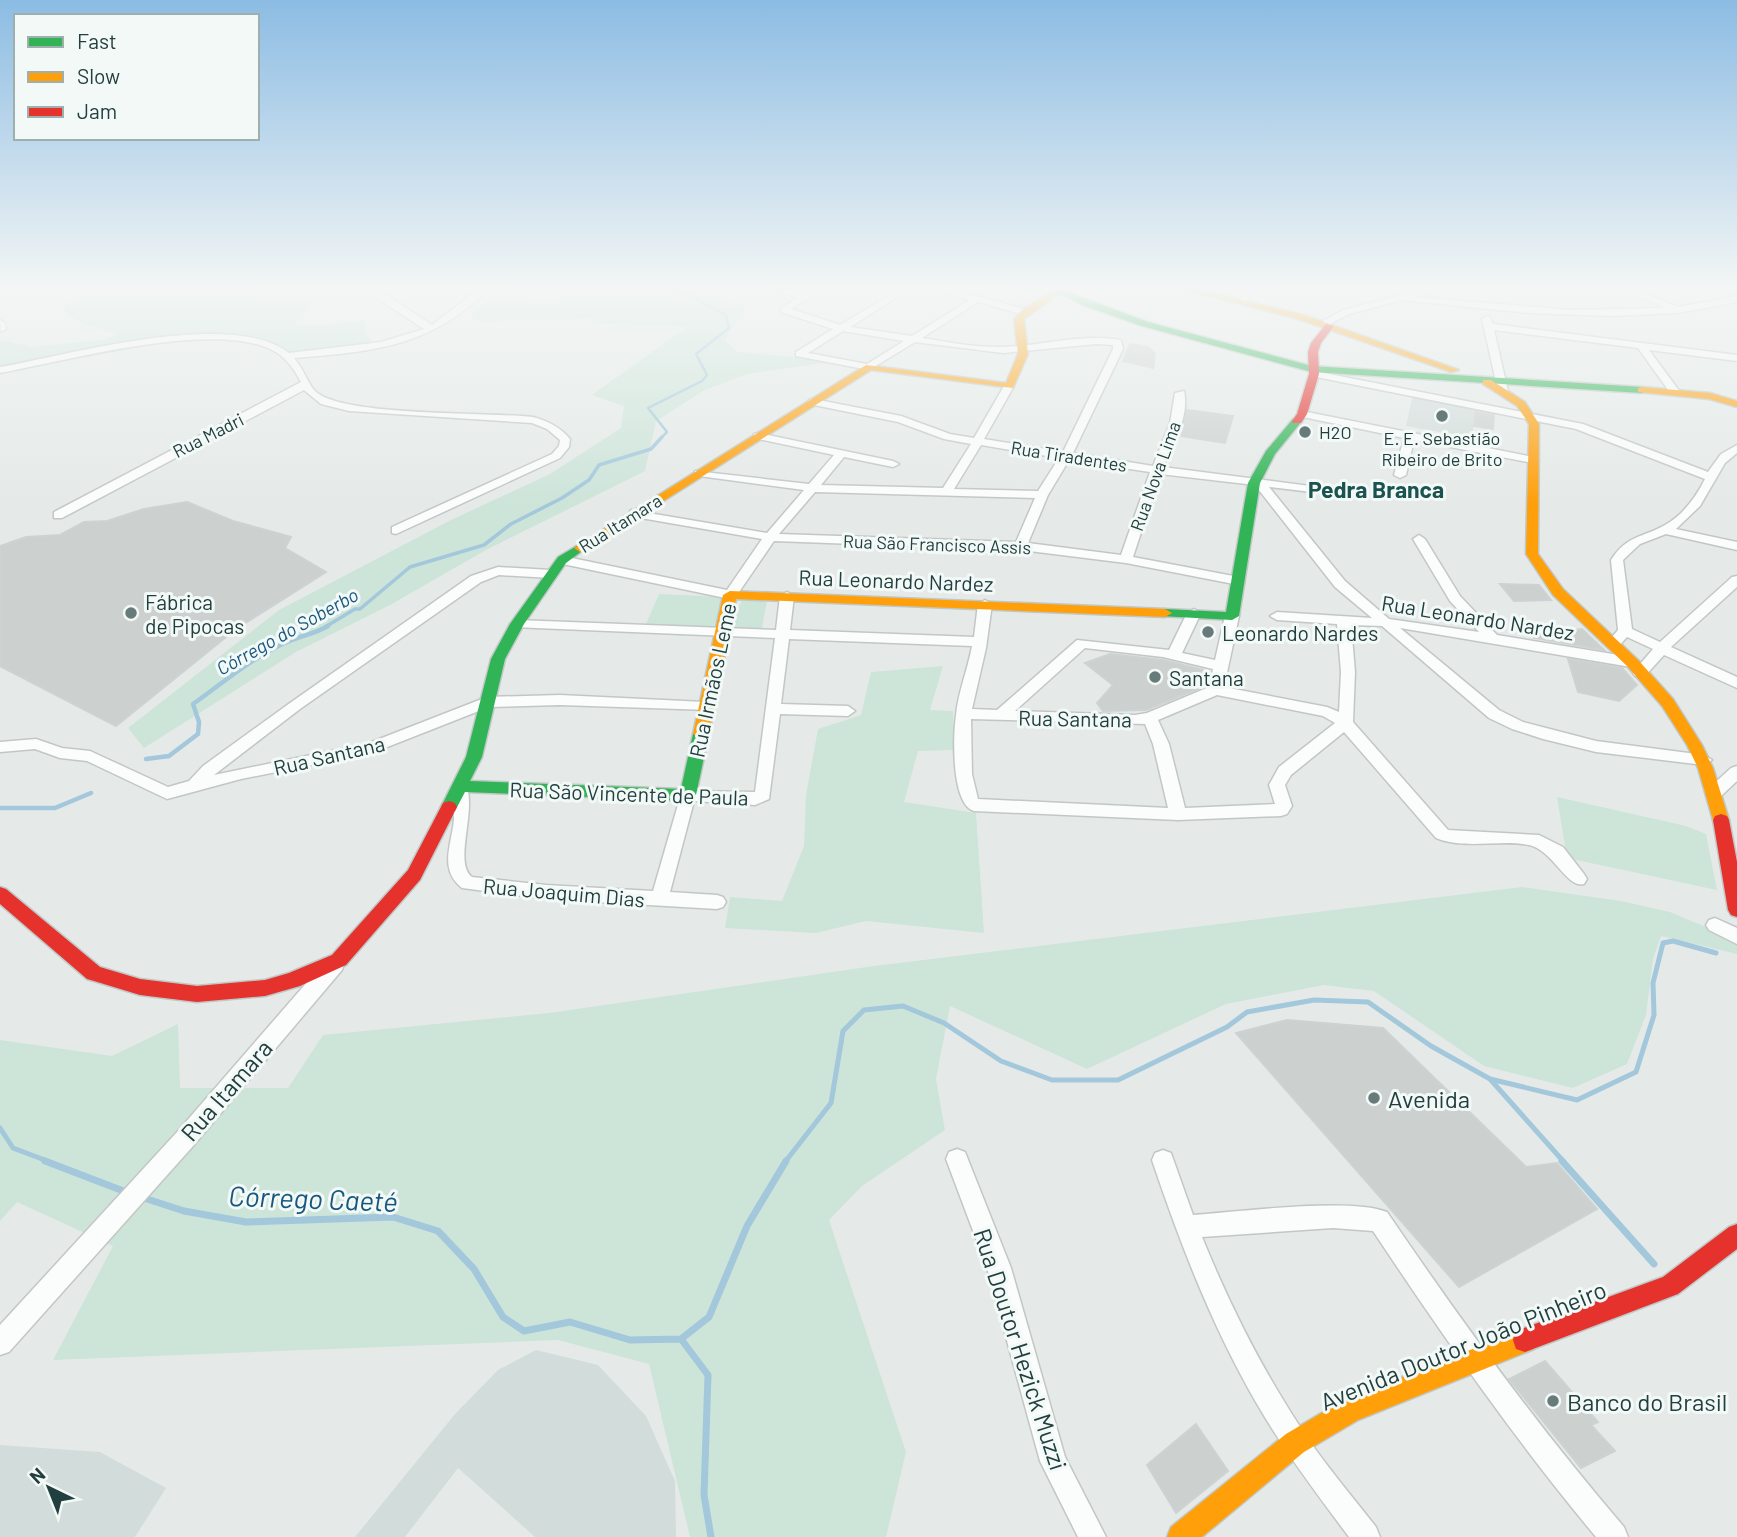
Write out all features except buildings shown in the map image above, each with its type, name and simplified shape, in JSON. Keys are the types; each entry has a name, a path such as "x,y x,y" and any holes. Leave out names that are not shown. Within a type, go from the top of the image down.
{"street":[{"path":"0,370 54,361"},
{"path":"290,361 306,382 309,391 346,407 397,413 512,417 555,428 565,439 564,447 556,456 396,530"},
{"path":"830,361 1009,386"},
{"name":"Rua Itamara","path":"0,1343 186,1138 414,875 460,788 476,750 495,667 517,624 562,561 880,361"},
{"path":"947,491 1009,386 1018,361"},
{"path":"1021,546 1042,495 1066,456 1111,361"},
{"path":"1276,361 1313,371 1594,430 1710,477"},
{"path":"1314,361 1302,414 1270,453 1257,484 1216,690 1327,712 1345,723 1442,834 1450,837 1524,837 1557,852 1578,879"},
{"path":"1428,361 1502,386 1675,393 1710,396 1737,404"},
{"path":"1497,361 1502,386 1530,415 1534,424 1532,554 1536,564 1553,588 1613,644 1671,708 1704,760 1715,792 1736,903"},
{"path":"1652,361 1675,393"},
{"path":"1335,374 1480,379"},
{"name":"Rua Madri","path":"58,515 300,388 306,382"},
{"name":"Rua Nova Lima","path":"1126,559 1156,470 1166,454 1180,393"},
{"name":"Rua Tiradentes","path":"813,402 901,419 940,435 1156,470 1329,491"},
{"path":"1302,414 1533,460"},
{"path":"758,436 893,464"},
{"path":"1400,475 1410,436"},
{"path":"1613,644 1625,631 1617,560 1632,541 1666,530 1677,522 1705,490 1720,459 1737,447"},
{"name":"Rua Irmãos Leme","path":"659,900 688,795 730,595 770,537 842,453"},
{"path":"699,474 812,488 1042,495"},
{"path":"1257,484 1340,584 1485,708 1506,721 1566,739 1704,760"},
{"name":"Rua São Francisco Assis","path":"635,513 770,537 1021,546 1126,559 1239,581"},
{"path":"1666,530 1737,546"},
{"path":"1419,539 1455,598 1492,637"},
{"name":"Rua Leonardo Nardez","path":"562,561 730,595 1232,615"},
{"path":"192,787 209,770 295,706 476,579 498,571 551,574"},
{"path":"1635,668 1662,648 1737,580"},
{"name":"Rua São Vincente de Paula","path":"460,788 760,798 787,596"},
{"path":"985,604 963,714 964,774 969,800 979,807 1178,814 1281,810 1284,806 1277,785 1280,777 1345,723 1348,703 1347,646 1343,620"},
{"path":"1174,655 1194,613"},
{"name":"Rua Leonardo Nardez","path":"1277,616 1383,622 1492,637 1635,668"},
{"path":"517,624 979,642"},
{"path":"1625,631 1737,683"},
{"path":"1000,716 1082,643 1174,655 1222,666"},
{"name":"Rua Santana","path":"963,714 1090,719 1150,718 1216,690"},
{"name":"Rua Santana","path":"0,747 36,744 61,753 90,757 167,793 241,774 372,748 487,702 560,700 705,707"},
{"path":"772,709 848,711"},
{"path":"1150,718 1161,744 1178,814"},
{"path":"1715,792 1737,772"},
{"name":"Rua Joaquim Dias","path":"460,788 462,816 456,853 462,881 546,892 717,902"},
{"path":"0,894 94,973 140,987 197,994 239,992 293,980 339,960"},
{"path":"1715,925 1737,937"},
{"name":"Rua Doutor Hezick Muzzi","path":"957,1159 999,1268 1052,1461 1092,1537"},
{"path":"1163,1160 1185,1227 1226,1323 1295,1443 1366,1537"},
{"path":"1185,1227 1333,1217 1379,1220 1472,1360 1558,1473 1614,1537"},
{"name":"Avenida Doutor João Pinheiro","path":"1181,1537 1295,1443 1349,1411 1472,1360 1670,1286 1737,1237"}],"shaded area":[{"name":"E. E. Sebastião Ribeiro de Brito","path":"1413,394 1476,406 1472,438 1406,426"},
{"path":"536,1350 598,1365 646,1416 675,1481 676,1537 535,1537 458,1468 405,1537 355,1537 455,1414 498,1370"},
{"path":"0,1445 100,1452 166,1488 135,1537 0,1537"}],"green space":[{"path":"0,361 45,361 0,369"},
{"path":"640,361 837,361 747,374 705,390 656,421 645,471 486,550 390,605 296,652 144,748 128,728 279,610 451,520 550,474 621,428 624,406 592,395"},
{"path":"659,594 724,597 714,627 646,624"},
{"path":"742,599 767,601 761,633 731,630"},
{"path":"943,666 930,710 953,711 955,750 918,751 904,802 976,813 984,933 866,921 816,933 725,928 730,897 782,901 804,846 806,795 818,729 861,715 871,672"},
{"path":"1557,797 1686,826 1706,834 1717,890 1567,858"},
{"path":"1522,887 1621,901 1670,912 1737,940 1737,954 1661,936 1653,959 1646,1015 1627,1064 1573,1088 1484,1066 1374,991 1324,985 1226,1004 1087,1069 950,1006 936,1079 945,1130 862,1186 829,1220 906,1452 886,1537 690,1537 649,1364 558,1340 53,1360 113,1246 17,1202 0,1221 0,1040 112,1056 178,1024 180,1088 288,1088 323,1035 549,1013 874,966"}],"waterway":[{"name":"Córrego do Soberbo","path":"662,437 667,432 648,408 702,381 707,375 700,361"},
{"name":"Córrego do Soberbo","path":"325,627 355,609 360,609 410,567 484,545 511,524 562,498 589,480 599,465 651,449 662,437"},
{"name":"Córrego do Soberbo","path":"146,759 169,756 198,734 199,722 193,704 228,678 279,646 328,626"},
{"name":"Córrego do Soberbo","path":"0,808 55,808 91,793"},
{"path":"1490,1079 1577,1100 1636,1072 1654,1015 1653,983 1663,943 1673,941 1716,953"},
{"path":"785,1162 831,1103 843,1031 864,1010 903,1006 944,1023 1001,1061 1052,1080 1118,1080 1227,1027 1247,1012 1314,1000 1368,1002 1431,1046 1490,1079"},
{"path":"1490,1079 1564,1162"},
{"name":"Córrego Caeté","path":"0,1128 13,1148 50,1162"},
{"name":"Córrego Caeté","path":"45,1161 126,1192"},
{"path":"681,1339 709,1317 747,1226 786,1161"},
{"path":"1562,1161 1654,1264"},
{"name":"Córrego Caeté","path":"141,1197 184,1211 246,1222 393,1217 438,1231 474,1269 503,1317 524,1331 570,1322 630,1340 681,1339"},
{"name":"Córrego Caeté","path":"681,1339 708,1375 704,1495 711,1537"}],"traffic: fast":[{"path":"1281,361 1312,369 1642,390"},
{"path":"1165,613 1232,616 1254,483 1270,453 1297,421"},
{"path":"449,807 474,757 498,659 517,624 562,560 580,548"},
{"path":"461,786 688,795 701,734"}],"traffic: slow":[{"path":"580,548 869,367 1009,386 1020,361"},
{"path":"1427,361 1454,370"},
{"path":"1487,382 1521,404 1534,424 1532,554 1558,592 1633,664 1668,703 1695,745 1706,768 1721,820"},
{"path":"1642,390 1710,396 1737,404"},
{"path":"701,734 730,595 1165,613"},
{"path":"1181,1537 1295,1443 1349,1411 1525,1340"}],"traffic: jam":[{"path":"1297,421 1302,414 1314,374 1313,361"},
{"path":"0,894 94,973 140,987 197,994 265,988 293,980 339,960 414,875 449,807"},
{"path":"1721,820 1737,910"},
{"path":"1525,1340 1670,1286 1737,1235"}],"place":[{"name":"E. E. Sebastião Ribeiro de Brito","path":"1442,416"},
{"name":"H2O","path":"1305,432"},
{"name":"Fábrica de Pipocas","path":"131,613"},
{"name":"Leonardo Nardes","path":"1208,632"},
{"name":"Santana","path":"1155,677"},
{"name":"Avenida","path":"1374,1098"},
{"name":"Banco do Brasil","path":"1553,1401"}],"district":[{"name":"Pedra Branca","path":"1376,489"}]}
